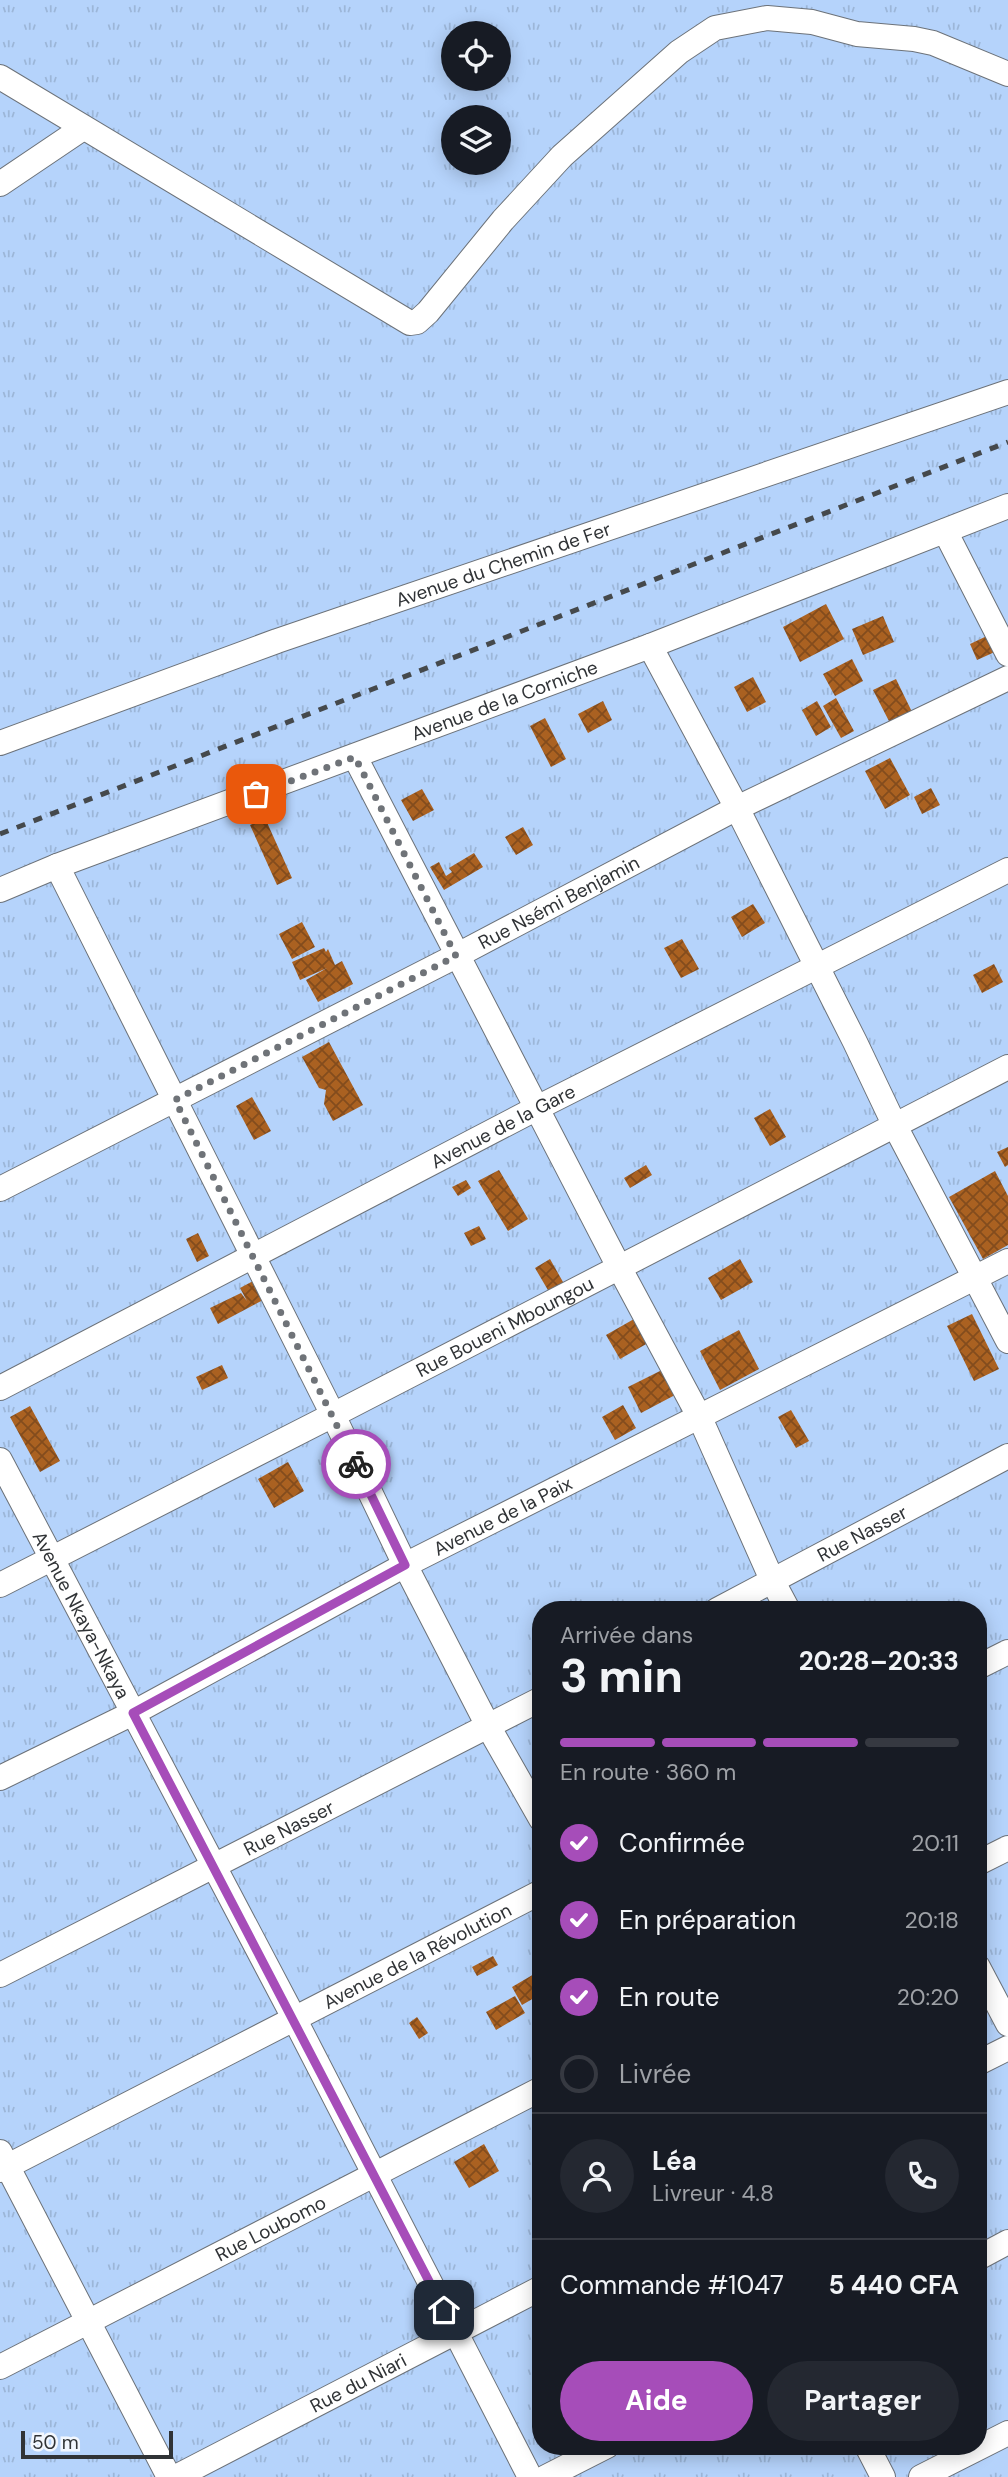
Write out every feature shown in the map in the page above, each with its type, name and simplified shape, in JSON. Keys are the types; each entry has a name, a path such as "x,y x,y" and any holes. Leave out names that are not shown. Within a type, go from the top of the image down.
{"street":[{"path":"0,77 410,323 417,322 428,312 503,220 562,156 679,52 715,28 767,18 811,22 857,34 933,43 1008,74"},
{"path":"0,184 83,128"},
{"name":"Avenue du Chemin de Fer","path":"0,743 276,641 1008,392"},
{"name":"Avenue de la Corniche","path":"0,890 57,866 650,646 1008,506"},
{"path":"945,531 1008,654"},
{"path":"650,646 737,808 894,1124 1008,1341"},
{"name":"Rue Nsémi Benjamin","path":"0,1189 456,956 737,808 1008,678"},
{"path":"355,757 456,956 700,1418 784,1601"},
{"path":"57,866 405,1565 488,1726 532,1803"},
{"name":"Avenue de la Gare","path":"0,1388 537,1108 1008,870"},
{"name":"Rue Boueni Mboungou","path":"0,1585 1008,1067"},
{"name":"Avenue de la Paix","path":"0,1778 133,1713 405,1565 1008,1261"},
{"name":"Rue Nasser","path":"734,1601 1008,1456"},
{"name":"Avenue Nkaya-Nkaya","path":"0,1460 294,2018 530,2477"},
{"path":"987,1662 1008,1652"},
{"name":"Rue Nasser","path":"0,1975 532,1704"},
{"path":"987,1858 1008,1848"},
{"name":"Avenue de la Révolution","path":"2,2162 532,1897"},
{"path":"987,1984 1008,2024"},
{"path":"987,2058 1008,2048"},
{"name":"Rue Loubomo","path":"0,2367 532,2094"},
{"path":"2,2162 169,2477"},
{"path":"987,2253 1008,2242"},
{"name":"Rue du Niari","path":"176,2477 532,2293"},
{"path":"987,2444 1008,2433"},
{"path":"546,2477 589,2455"},
{"path":"872,2455 883,2477"},
{"path":"921,2477 964,2455"}],"green space":[{"path":"0,0 1008,0 1008,2477 0,2477"}],"building":[{"path":"826,604 844,639 800,662 783,627"},
{"path":"883,616 894,642 863,655 852,629"},
{"path":"989,635 997,651 977,660 970,644"},
{"path":"852,659 863,681 835,696 823,674"},
{"path":"753,677 766,702 747,712 734,687"},
{"path":"896,679 913,714 891,725 873,690"},
{"path":"836,698 854,731 841,738 823,706"},
{"path":"603,701 612,720 588,733 578,714"},
{"path":"817,701 831,727 816,736 802,710"},
{"path":"545,718 566,759 551,767 530,726"},
{"path":"890,758 910,795 885,809 865,771"},
{"path":"931,788 940,805 922,814 914,797"},
{"path":"422,789 434,810 413,821 401,800"},
{"path":"265,818 292,878 277,885 250,825"},
{"path":"523,827 533,845 516,855 505,837"},
{"path":"474,853 483,867 444,890 430,867 439,862 446,876 452,872 449,868"},
{"path":"753,904 765,923 742,937 731,917"},
{"path":"302,922 315,947 292,959 279,934"},
{"path":"682,939 699,969 681,978 664,948"},
{"path":"324,948 326,952 328,949 335,965 342,961 353,984 318,1002 306,980 327,968 300,980 292,962"},
{"path":"994,964 1003,982 982,993 973,975"},
{"path":"329,1042 363,1105 333,1121 324,1104 326,1090 319,1088 302,1057"},
{"path":"252,1097 271,1131 254,1140 236,1106"},
{"path":"770,1109 786,1137 770,1146 754,1118"},
{"path":"1008,1147 1008,1165 1005,1167 997,1152"},
{"path":"646,1165 652,1175 630,1188 624,1178"},
{"path":"499,1170 528,1219 508,1231 478,1181"},
{"path":"995,1171 1008,1196 1008,1245 983,1259 949,1197"},
{"path":"466,1180 471,1188 458,1196 452,1187"},
{"path":"479,1226 486,1239 471,1246 464,1233"},
{"path":"198,1233 209,1256 197,1262 186,1239"},
{"path":"550,1259 567,1289 552,1297 535,1268"},
{"path":"740,1259 753,1282 721,1300 708,1278"},
{"path":"255,1280 265,1299 218,1324 210,1308 241,1293 247,1301 240,1288"},
{"path":"972,1314 999,1369 974,1381 947,1326"},
{"path":"634,1319 648,1343 620,1359 606,1335"},
{"path":"739,1330 759,1369 720,1390 700,1351"},
{"path":"222,1365 228,1378 202,1390 196,1377"},
{"path":"662,1370 675,1395 641,1413 628,1387"},
{"path":"623,1405 636,1428 615,1440 602,1417"},
{"path":"30,1406 60,1461 40,1472 10,1417"},
{"path":"791,1410 809,1441 796,1448 778,1417"},
{"path":"288,1462 304,1491 274,1508 258,1479"},
{"path":"493,1956 498,1965 477,1976 472,1967"},
{"path":"532,1975 532,1999 522,2005 512,1987"},
{"path":"515,1996 525,2013 496,2030 486,2012"},
{"path":"417,2017 428,2033 419,2039 409,2023"},
{"path":"484,2144 499,2171 469,2188 454,2162"}],"railway":[{"path":"0,834 1008,442"}],"way so far":[{"path":"256,794 355,757 456,956 175,1100 356,1464"}],"route":[{"path":"356,1464 405,1565 133,1713 444,2310"}]}
